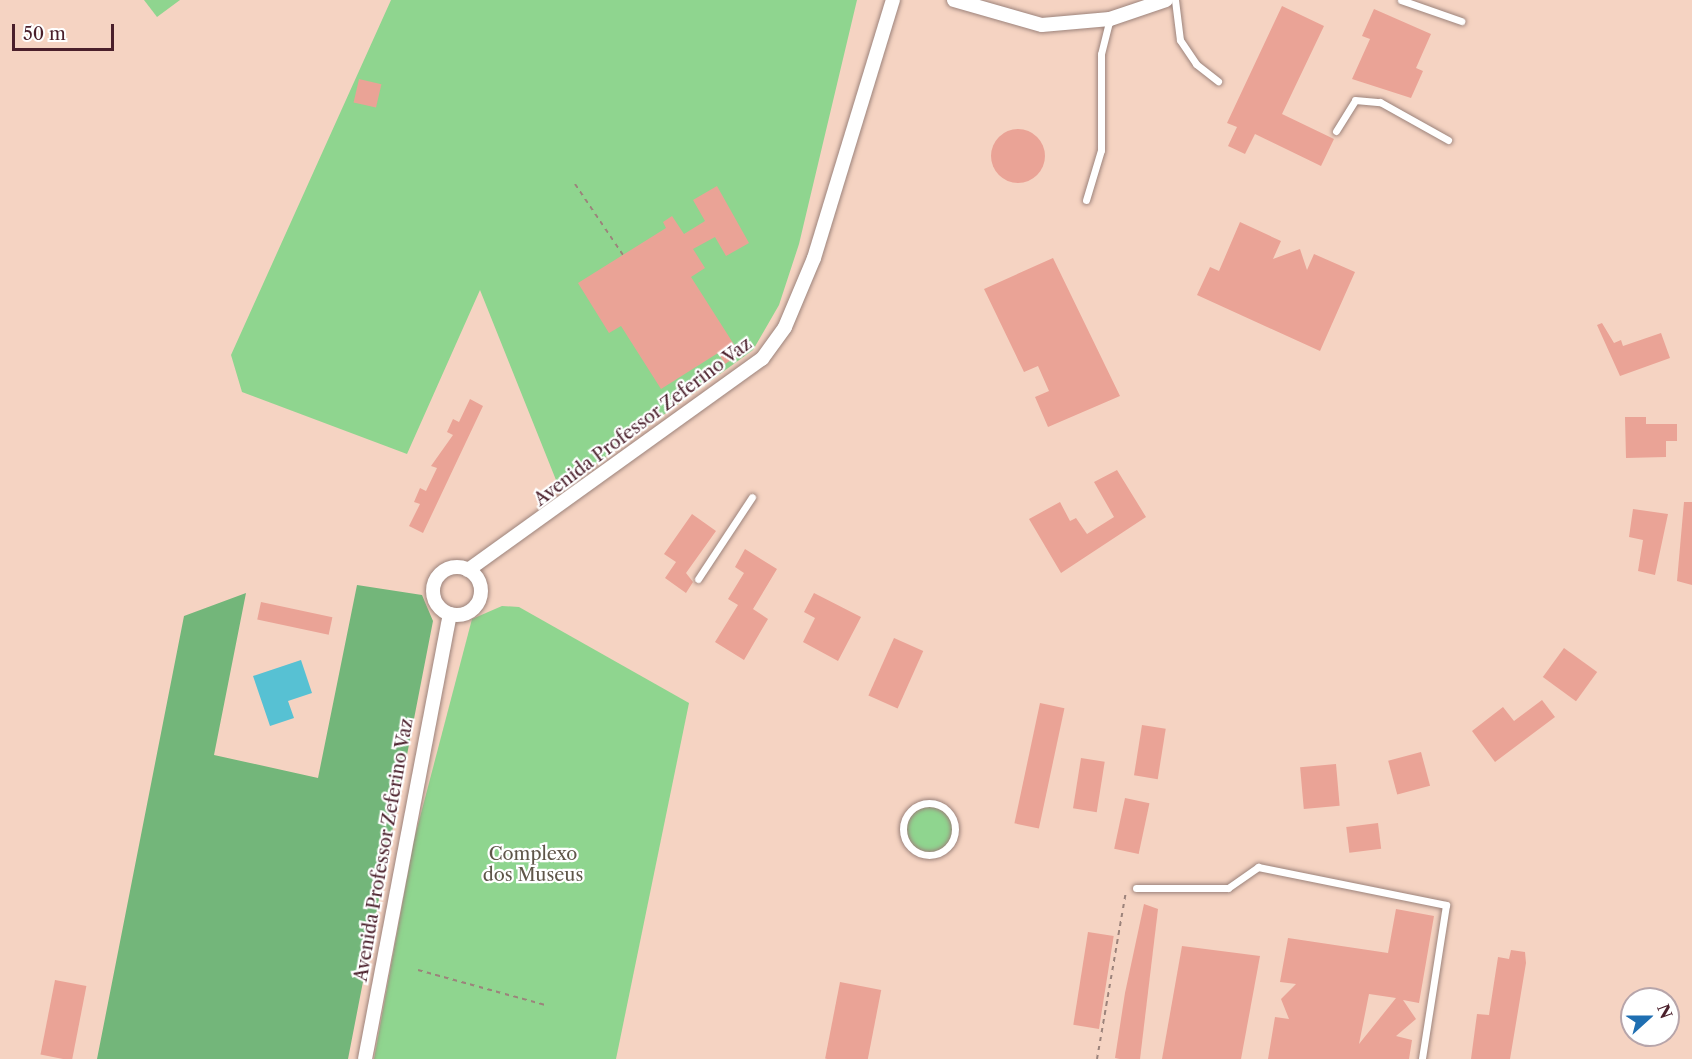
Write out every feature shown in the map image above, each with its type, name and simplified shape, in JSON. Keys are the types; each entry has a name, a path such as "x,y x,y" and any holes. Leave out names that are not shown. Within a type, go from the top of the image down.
{"street":[{"name":"Avenida Professor Zeferino Vaz","path":"468,570 762,358 785,327 814,258 893,0"},
{"path":"954,0 1042,26 1110,19 1166,0"},
{"path":"454,567 468,570 479,582 480,597 468,612 450,614 437,603 437,580 454,567"},
{"name":"Avenida Professor Zeferino Vaz","path":"365,1059 406,821 450,614"}],"lane":[{"path":"1175,0 1180,40 1196,64 1218,81"},
{"path":"1401,0 1461,21"},
{"path":"1086,200 1101,150 1101,54 1110,19"},
{"path":"1336,131 1355,100 1380,102 1448,140"},
{"path":"698,579 752,497"},
{"path":"937,804 953,820 954,837 945,850 923,855 909,846 904,823 919,806 937,804"},
{"path":"1136,888 1228,888 1258,867 1446,905 1422,1059"}],"path":[{"path":"575,184 623,255"},
{"path":"1097,1059 1127,886"},
{"path":"418,970 545,1005"}],"shaded area":[{"path":"0,0 1692,0 1692,1059 0,1059"}],"green space":[{"path":"144,0 180,0 157,17"},
{"path":"391,0 857,0 799,244 779,305 753,350 560,490 480,290 407,454 242,392 231,355"},
{"path":"357,585 422,595 433,621 348,1059 97,1059 184,616 246,593 214,755 318,778"},
{"name":"Complexo dos Museus","path":"502,606 519,607 689,703 616,1059 374,1059 414,840 472,619"},
{"path":"930,805 947,812 954,829 947,846 930,853 913,846 906,829 913,812"}],"water":[{"path":"301,660 312,693 288,701 294,718 270,726 253,676"}],"building":[{"path":"1282,6 1324,26 1282,114 1334,139 1321,166 1255,134 1245,154 1228,146 1237,127 1227,123"},
{"path":"1374,9 1431,34 1416,68 1423,71 1411,98 1352,79 1370,39 1362,36"},
{"path":"359,79 381,84 376,108 354,102"},
{"path":"1013,129 1023,129 1033,133 1041,141 1045,156 1041,171 1033,179 1023,183 1013,183 1003,179 995,171 991,161 991,151 995,141 1003,133"},
{"path":"717,186 749,243 726,256 715,237 693,249 705,268 691,277 740,354 725,364 718,353 661,389 621,326 609,333 578,283 666,228 663,222 672,216 684,234 705,221 693,200"},
{"path":"1240,222 1281,241 1273,259 1300,249 1307,270 1314,254 1355,272 1320,351 1197,295 1210,267 1219,271"},
{"path":"1053,258 1120,396 1048,427 1035,397 1049,391 1038,366 1024,372 984,289"},
{"path":"1602,323 1614,343 1621,340 1623,346 1661,333 1670,358 1620,376 1597,325"},
{"path":"470,399 483,406 423,533 409,526 420,504 414,502 420,488 426,491 437,468 431,466 453,435 447,432 453,419 459,422"},
{"path":"1625,417 1646,417 1646,424 1677,424 1677,441 1666,441 1666,457 1626,458"},
{"path":"1117,470 1146,517 1061,573 1029,519 1060,502 1070,521 1076,518 1087,534 1114,517 1094,482"},
{"path":"1684,502 1692,502 1692,585 1677,581"},
{"path":"1633,509 1668,514 1655,575 1638,571 1643,540 1629,537"},
{"path":"692,514 716,531 686,573 693,582 686,593 665,578 676,562 664,554"},
{"path":"745,549 777,569 753,609 768,619 744,660 715,642 738,605 728,599 744,573 735,567"},
{"path":"814,593 861,617 838,661 803,642 815,618 804,612"},
{"path":"261,602 332,617 329,635 257,620"},
{"path":"894,638 923,651 898,709 868,696"},
{"path":"1564,648 1597,672 1576,701 1543,677"},
{"path":"1542,700 1555,717 1495,762 1472,731 1503,707 1514,721"},
{"path":"1040,703 1064,708 1039,829 1014,823"},
{"path":"1142,725 1166,729 1158,779 1134,775"},
{"path":"1421,752 1430,786 1397,795 1388,761"},
{"path":"1081,758 1105,762 1097,812 1073,808"},
{"path":"1336,764 1340,806 1304,809 1300,767"},
{"path":"1125,798 1149,803 1139,854 1114,849"},
{"path":"1378,823 1381,849 1349,853 1346,827"},
{"path":"1144,904 1158,909 1140,1059 1120,1059 1115,1058 1125,993"},
{"path":"1396,909 1434,916 1419,1003 1403,1000 1416,1019 1396,1036 1412,1040 1409,1059 1268,1059 1275,1017 1289,1019 1281,999 1296,984 1280,982 1288,938 1388,953","holes":["1369,994 1396,998 1359,1044"]},
{"path":"1088,932 1114,936 1099,1029 1073,1025"},
{"path":"1182,946 1260,956 1241,1059 1162,1059"},
{"path":"1511,950 1525,952 1526,963 1510,1059 1471,1059 1477,1014 1489,1015 1498,957 1509,959"},
{"path":"55,980 86,986 72,1059 40,1055"},
{"path":"840,982 881,990 868,1059 825,1059"}]}
